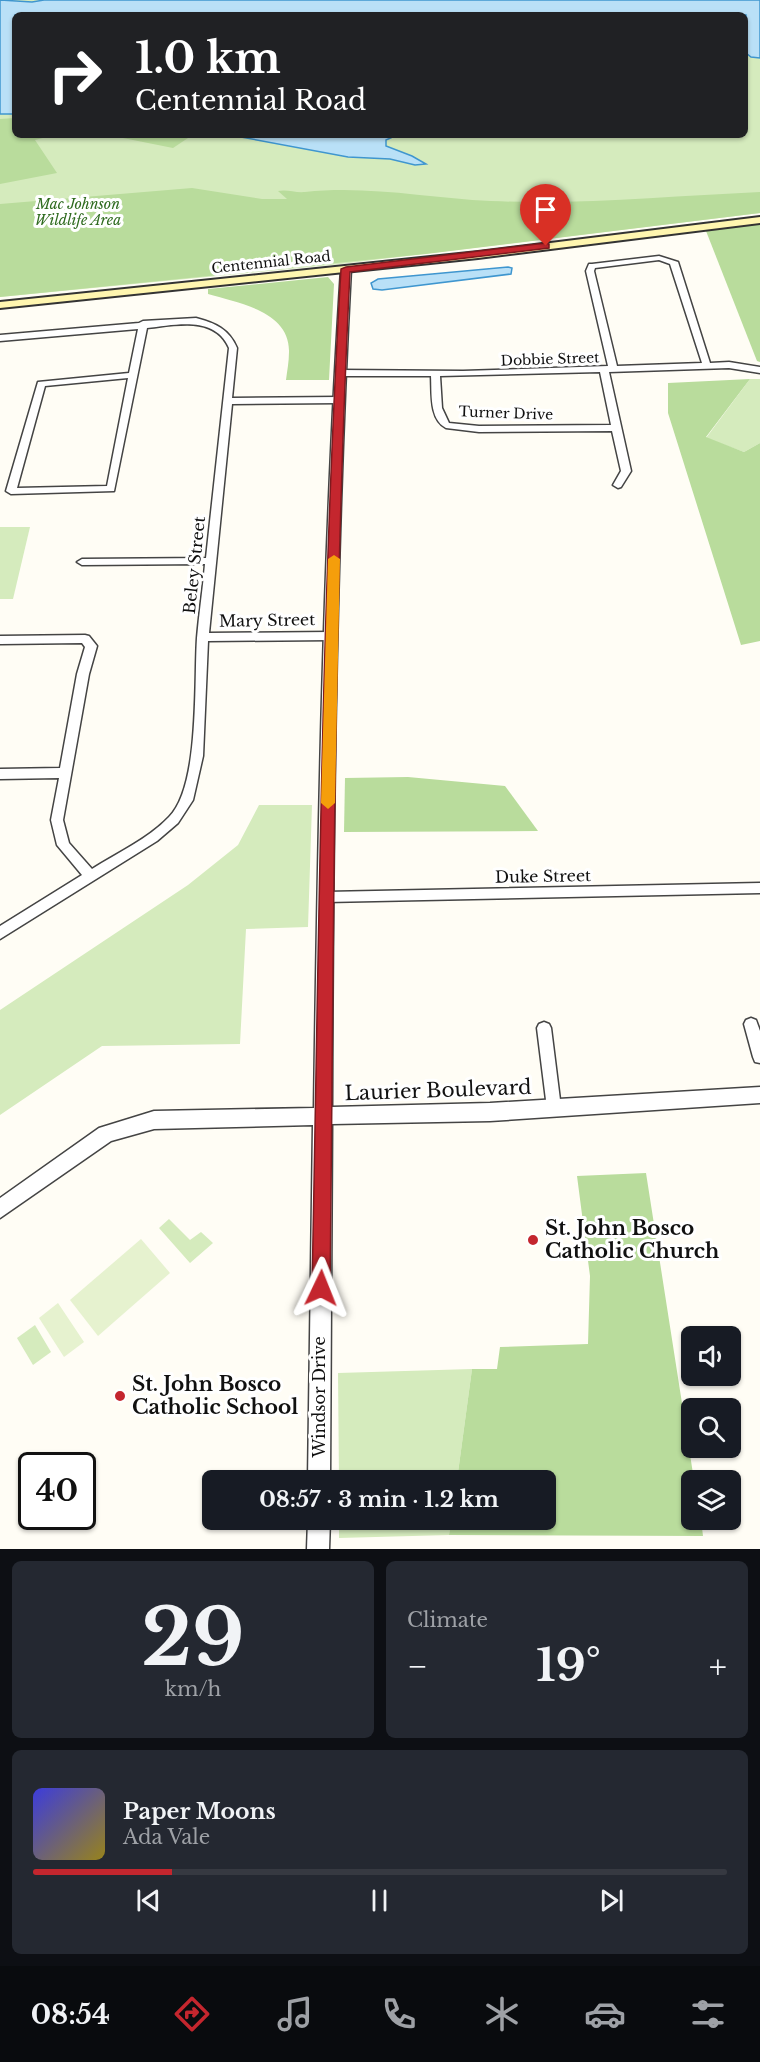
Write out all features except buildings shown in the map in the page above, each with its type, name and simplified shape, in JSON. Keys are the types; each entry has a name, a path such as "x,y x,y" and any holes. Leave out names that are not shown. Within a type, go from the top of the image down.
{"main road":[{"name":"Centennial Road","path":"0,305 346,269 760,220"}],"street":[{"path":"618,485 626,471 590,271 592,266 659,258 674,262 707,366"},
{"name":"Windsor Drive","path":"319,1470 326,897 339,400 346,269"},
{"name":"Beley Street","path":"0,338 196,321 222,330 230,338 233,348 203,638 196,756 188,800 174,820 153,837 0,933"},
{"path":"134,375 41,384 11,491 111,489 134,375 143,324"},
{"name":"Dobbie Street","path":"340,373 435,374 729,365 760,370"},
{"name":"Turner Drive","path":"435,374 436,408 446,425 479,429 618,428"},
{"path":"229,401 339,400"},
{"path":"82,562 211,561"},
{"name":"Mary Street","path":"203,638 332,636"},
{"path":"0,640 85,639 91,646 64,773 57,820 63,846 90,875"},
{"path":"0,774 64,773"},
{"name":"Duke Street","path":"326,897 760,888"},
{"path":"751,1024 760,1057"},
{"path":"544,1028 554,1108"},
{"name":"Laurier Boulevard","path":"0,1209 106,1134 154,1120 323,1117 554,1108 760,1095"},
{"path":"318,1549 319,1530"}],"green space":[{"name":"Mac Johnson Wildlife Area","path":"0,0 760,0 760,213 341,264 0,297"},
{"path":"12,118 12,138 43,138 35,140 57,173 0,184 0,119"},
{"path":"123,138 188,138 173,148"},
{"path":"192,188 262,199 287,199 278,191 351,190 525,202 592,201 760,192 760,213 426,254 0,297 0,204"},
{"path":"760,224 760,362 757,361 706,231"},
{"path":"328,277 334,284 329,380 286,380 289,352 287,338 281,327 272,318 247,305 208,294 208,289"},
{"path":"750,379 760,379 760,443 744,452 706,438"},
{"path":"750,379 706,437 744,452 760,443 760,641 741,645 668,413 668,383"},
{"path":"0,527 30,527 13,599 0,599"},
{"path":"408,777 505,786 538,831 344,832 345,778"},
{"path":"259,805 312,805 308,927 246,929 240,1044 102,1046 0,1115 0,1010 188,885 238,845"},
{"path":"646,1173 681,1398 681,1458 691,1458 692,1470 681,1470 681,1530 702,1530 703,1536 449,1535 450,1530 556,1530 556,1470 458,1470 472,1369 497,1369 500,1347 588,1344 590,1276 577,1176"},
{"path":"169,1219 190,1240 201,1232 213,1243 190,1263 159,1228"},
{"path":"141,1239 170,1273 98,1336 70,1300"},
{"path":"58,1303 84,1342 64,1357 39,1318"},
{"path":"35,1325 51,1352 33,1365 17,1338"},
{"path":"472,1369 458,1470 339,1470 338,1373"},
{"path":"339,1530 450,1530 449,1535 339,1538"}],"water":[{"path":"0,0 32,2 44,0 760,0 760,58 748,55 748,12 12,12 12,114 0,114"},
{"path":"246,138 390,138 386,140 386,146 426,164 415,165 390,159 348,157"},
{"path":"512,268 511,274 382,290 373,289 371,283 378,279"}],"slow traffic":[{"path":"328,803 334,559"}],"place":[{"name":"St. John Bosco Catholic Church","path":"533,1240"},
{"name":"St. John Bosco Catholic School","path":"120,1396"}],"route":[{"path":"321,1288 332,636 345,273 346,269 546,246"}]}
